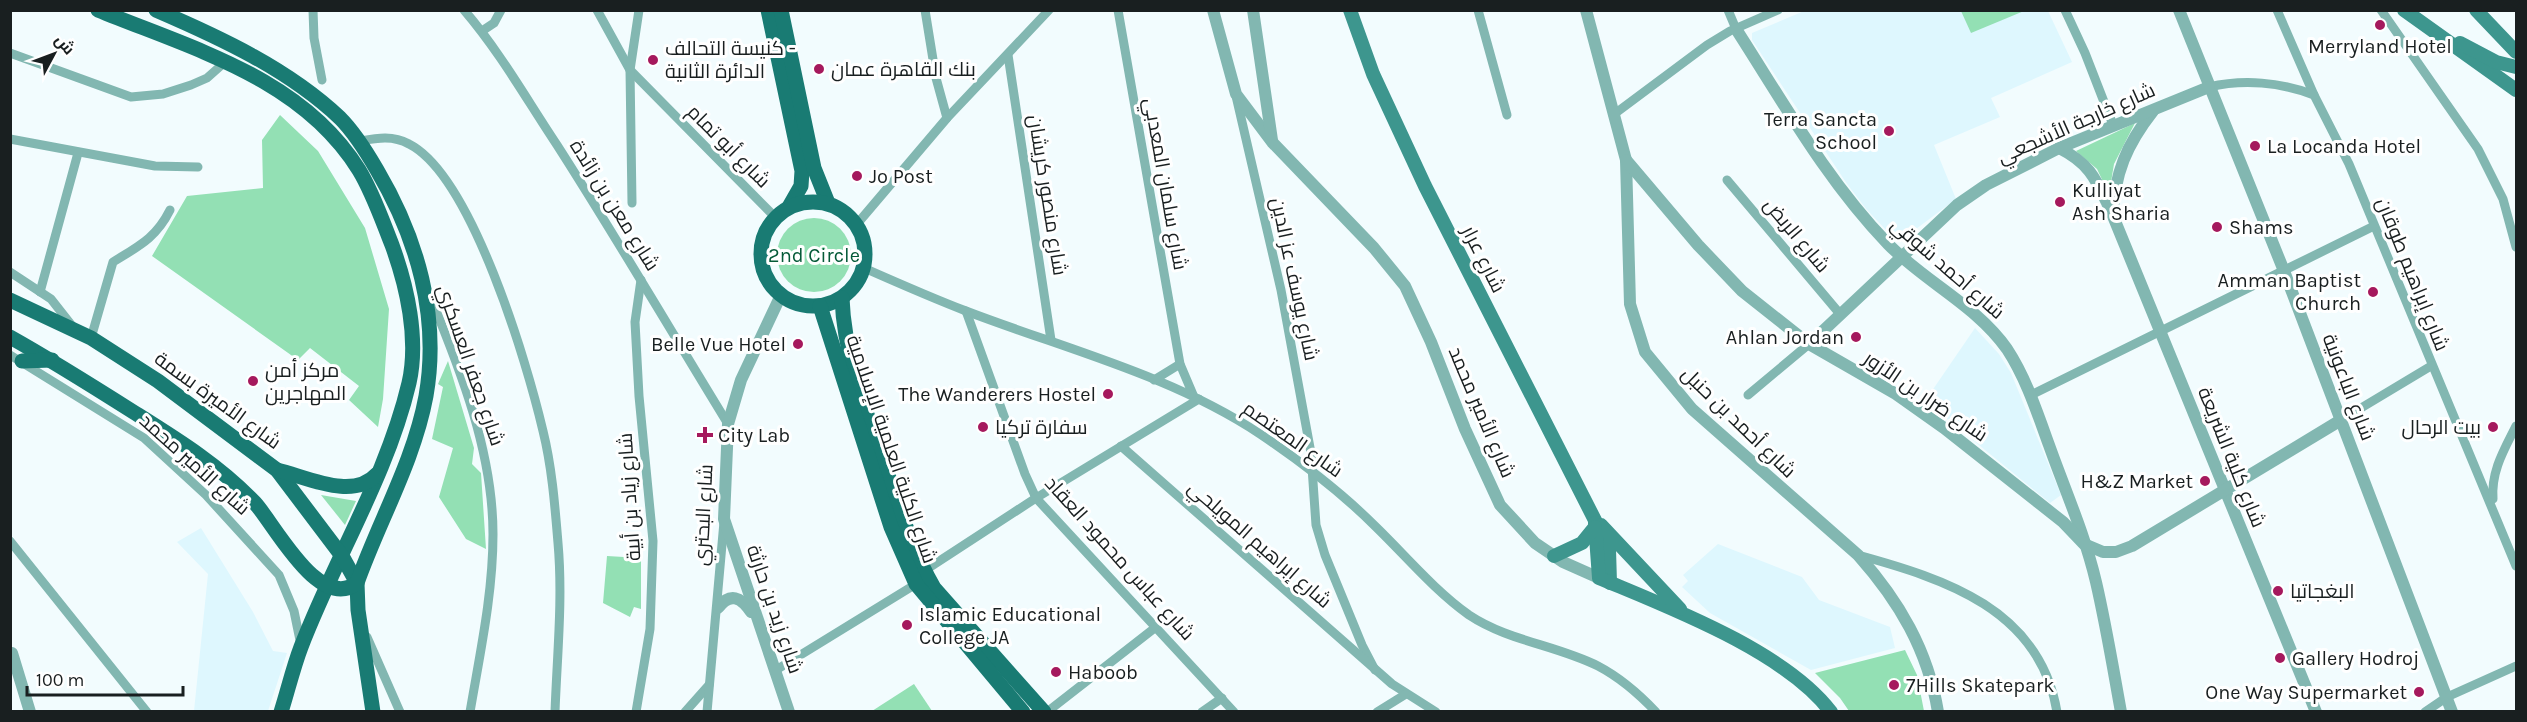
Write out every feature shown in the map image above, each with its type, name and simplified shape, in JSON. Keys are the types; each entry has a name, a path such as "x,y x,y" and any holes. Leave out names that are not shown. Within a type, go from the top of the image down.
{"main road":[{"path":"98,10 270,83 299,104 337,141 370,192 400,269 410,313 412,350 410,381 381,470 301,646 281,711"},
{"path":"156,10 232,44 269,66 339,118 360,141 386,186 407,229 423,280 431,342 426,396 407,462 351,586 360,622 374,711"},
{"path":"768,10 802,171 801,186 789,207"},
{"path":"781,10 814,168 828,203"},
{"name":"شارع عرار","path":"1350,10 1373,74 1425,186 1609,549 1605,580"},
{"path":"2404,10 2475,63 2517,90"},
{"path":"2475,10 2517,52"},
{"path":"2427,26 2496,62 2517,67"},
{"path":"808,202 828,203 849,215 857,225 865,242 864,268 856,285 842,298 820,306 793,302 781,295 768,280 762,262 763,237 775,217 789,207 808,202"},
{"name":"شارع الكلية العلمية الإسلامية","path":"842,298 843,322 868,415 905,524 920,577 934,588 1046,711"},
{"name":"شارع الأميرة بسمة","path":"10,300 91,338 158,381 278,470 342,556 351,586"},
{"name":"شارع الكلية العلمية الإسلامية","path":"820,306 888,517 920,577 1023,711"},
{"path":"10,337 52,360 202,455 257,505 304,568 329,586 351,586"},
{"path":"16,358 52,360"},
{"path":"278,470 346,487 357,487 371,480 381,470"},
{"path":"1554,556 1582,543 1595,524 1622,545 1683,613"},
{"name":"شارع الأمير محمد","path":"1605,580 1683,613 1791,674 1813,691 1831,711"}],"street":[{"path":"314,10 314,38 322,80"},
{"name":"شارع معن بن زائدة","path":"464,10 482,31 630,259 640,280 728,424"},
{"path":"482,31 494,23 501,10"},
{"name":"شارع أبو تمام","path":"597,10 630,70 775,217"},
{"path":"633,203 630,70 639,10"},
{"path":"925,10 936,78 947,118"},
{"path":"857,225 947,118 1049,10"},
{"name":"شارع سلمان المعدبي","path":"1118,10 1180,364 1197,398"},
{"name":"شارع الأمير محمد","path":"1213,10 1236,94 1272,142 1374,248 1405,286 1431,342 1465,429 1500,505 1521,530 1554,556 1605,580"},
{"path":"1253,10 1272,142"},
{"path":"1479,10 1507,115"},
{"name":"شارع أحمد بن حنبل","path":"1586,10 1626,160 1630,304 1645,352 1699,415 1858,555 1881,581 1904,615 1922,649 1938,711"},
{"name":"شارع أحمد شوقي","path":"1728,10 1736,29 1843,191 1902,257 1962,303 2001,341 2016,363 2031,395 2084,544"},
{"path":"1613,115 1707,45 1778,10"},
{"path":"2065,10 2085,53 2113,125"},
{"name":"شارع الباعونية","path":"2179,10 2284,272 2452,711"},
{"name":"شارع إبراهيم طوقان","path":"2277,10 2314,95 2349,164 2431,366 2493,505 2517,566"},
{"path":"2381,10 2478,149 2503,199 2517,248"},
{"path":"10,53 131,97 163,94 191,85 207,78 225,62"},
{"name":"شارع منصور كريشان","path":"1008,55 1051,340"},
{"path":"2209,87 2230,82 2253,83 2298,90 2314,95"},
{"name":"شارع خارجة الأشجعي","path":"1748,395 1809,344 1974,193 2059,148 2209,87"},
{"name":"شارع يوسف عز الدين","path":"1236,94 1272,243 1314,473 1316,525 1325,555 1362,645 1375,670"},
{"path":"2113,216 2121,163 2138,130 2153,111"},
{"path":"360,141 395,138 409,143 432,161 445,178 491,266 511,320 544,433 554,505 561,584 555,711"},
{"path":"10,139 155,166 198,167"},
{"name":"شارع كلية الشريعة","path":"2059,148 2076,157 2091,170 2113,216 2316,711"},
{"path":"40,292 78,153"},
{"name":"شارع ضرار بن الأزور","path":"1626,160 1698,245 1742,291 1809,344 1896,394 1925,414 2052,514 2084,544 2096,581 2121,711"},
{"name":"شارع الربض","path":"1727,180 1840,314"},
{"path":"91,338 113,262 152,238 161,228 170,210"},
{"path":"2031,395 2374,226"},
{"name":"شارع المعتصم","path":"864,268 966,311 1051,340 1197,398 1258,433 1314,473 1369,520 1440,590 1469,614 1501,632 1597,666 1641,697 1656,711"},
{"path":"10,272 62,310 74,330"},
{"name":"شارع جعفر العسكري","path":"423,280 444,328 471,408 482,447 490,494 493,532 491,579 470,711"},
{"name":"شارع زياد بن أبية","path":"636,711 650,629 653,541 636,332 640,280"},
{"name":"شارع البحتري","path":"707,711 718,608 728,424 741,380 781,295"},
{"name":"شارع عباس محمود العقاد","path":"966,311 1036,498 1234,711"},
{"name":"شارع الأمير محمد","path":"16,358 144,438 206,495 279,575 294,611 301,646"},
{"path":"1154,380 1180,364"},
{"path":"2084,544 2103,552 2123,550 2431,366"},
{"path":"776,670 920,577 1036,498 1197,398"},
{"path":"2493,505 2494,474 2517,426"},
{"name":"شارع إبراهيم المويلحي","path":"1121,446 1375,670 1406,694 1437,711"},
{"path":"2052,514 2063,514 2070,502"},
{"name":"شارع زيد بن حارثة","path":"724,519 789,711"},
{"path":"10,541 147,711"},
{"path":"1858,555 1931,577 1996,610 2019,631 2038,660 2057,711"},
{"path":"718,608 726,599 738,598 756,618"},
{"path":"360,622 400,711"},
{"path":"1046,711 1156,627"},
{"path":"11,652 30,711"},
{"path":"2425,711 2446,697 2517,666"},
{"path":"685,711 709,685"},
{"path":"1377,711 1406,694"},
{"path":"1202,711 1222,698"}],"shaded area":[{"name":"Terra Sancta School","path":"1804,11 2048,11 2072,62 1991,98 2000,117 1934,145 1956,199 1908,235 1897,237 1888,232 1867,210 1847,184 1752,40 1752,33"},
{"path":"1975,328 1999,354 2011,373 2061,495 2050,503 1925,401"},
{"path":"201,528 253,612 273,651 287,653 268,711 194,711 208,574 177,542"},
{"path":"1718,544 1802,577 1819,600 1890,627 1895,648 1811,670 1710,613 1682,587 1688,581 1683,575"}],"green space":[{"path":"1961,11 2024,11 1971,33"},
{"path":"280,115 318,151 365,228 389,309 383,399 378,427 349,400 359,386 310,348 298,360 152,256 187,196 263,188 262,140"},
{"path":"2135,123 2114,164 2109,194 2097,169 2076,151"},
{"name":"2nd Circle","path":"807,218 821,218 835,224 845,234 851,248 849,269 835,286 821,292 807,292 793,286 783,276 777,262 777,248 783,234 793,224"},
{"path":"448,361 474,448 472,464 481,473 486,549 466,539 439,497 453,448 432,439 443,387 438,384"},
{"path":"321,495 356,501 345,525"},
{"path":"607,556 641,558 641,609 634,607 630,617 603,603"},
{"path":"1905,650 1917,675 1924,711 1849,711 1840,698 1815,673"},
{"path":"914,684 932,711 872,711"}],"place":[{"name":"Merryland Hotel","path":"2380,25"},
{"name":"كنيسة التحالف - الدائرة الثانية","path":"653,60"},
{"name":"بنك القاهرة عمان","path":"819,69"},
{"name":"Terra Sancta School","path":"1889,131"},
{"name":"La Locanda Hotel","path":"2255,146"},
{"name":"Jo Post","path":"857,176"},
{"name":"Kulliyat Ash Sharia","path":"2060,202"},
{"name":"Shams","path":"2217,227"},
{"name":"Amman Baptist Church","path":"2373,292"},
{"name":"Ahlan Jordan","path":"1856,337"},
{"name":"Belle Vue Hotel","path":"798,344"},
{"name":"مركز أمن المهاجرين","path":"253,381"},
{"name":"The Wanderers Hostel","path":"1108,394"},
{"name":"سفارة تركيا","path":"983,427"},
{"name":"بيت الرحال","path":"2493,427"},
{"name":"City Lab","path":"705,435"},
{"name":"H&Z Market","path":"2205,481"},
{"name":"البغجاتيا","path":"2278,591"},
{"name":"Islamic Educational College JA","path":"907,625"},
{"name":"Gallery Hodroj","path":"2280,658"},
{"name":"Haboob","path":"1056,672"},
{"name":"7Hills Skatepark","path":"1894,685"},
{"name":"One Way Supermarket","path":"2419,692"}]}
